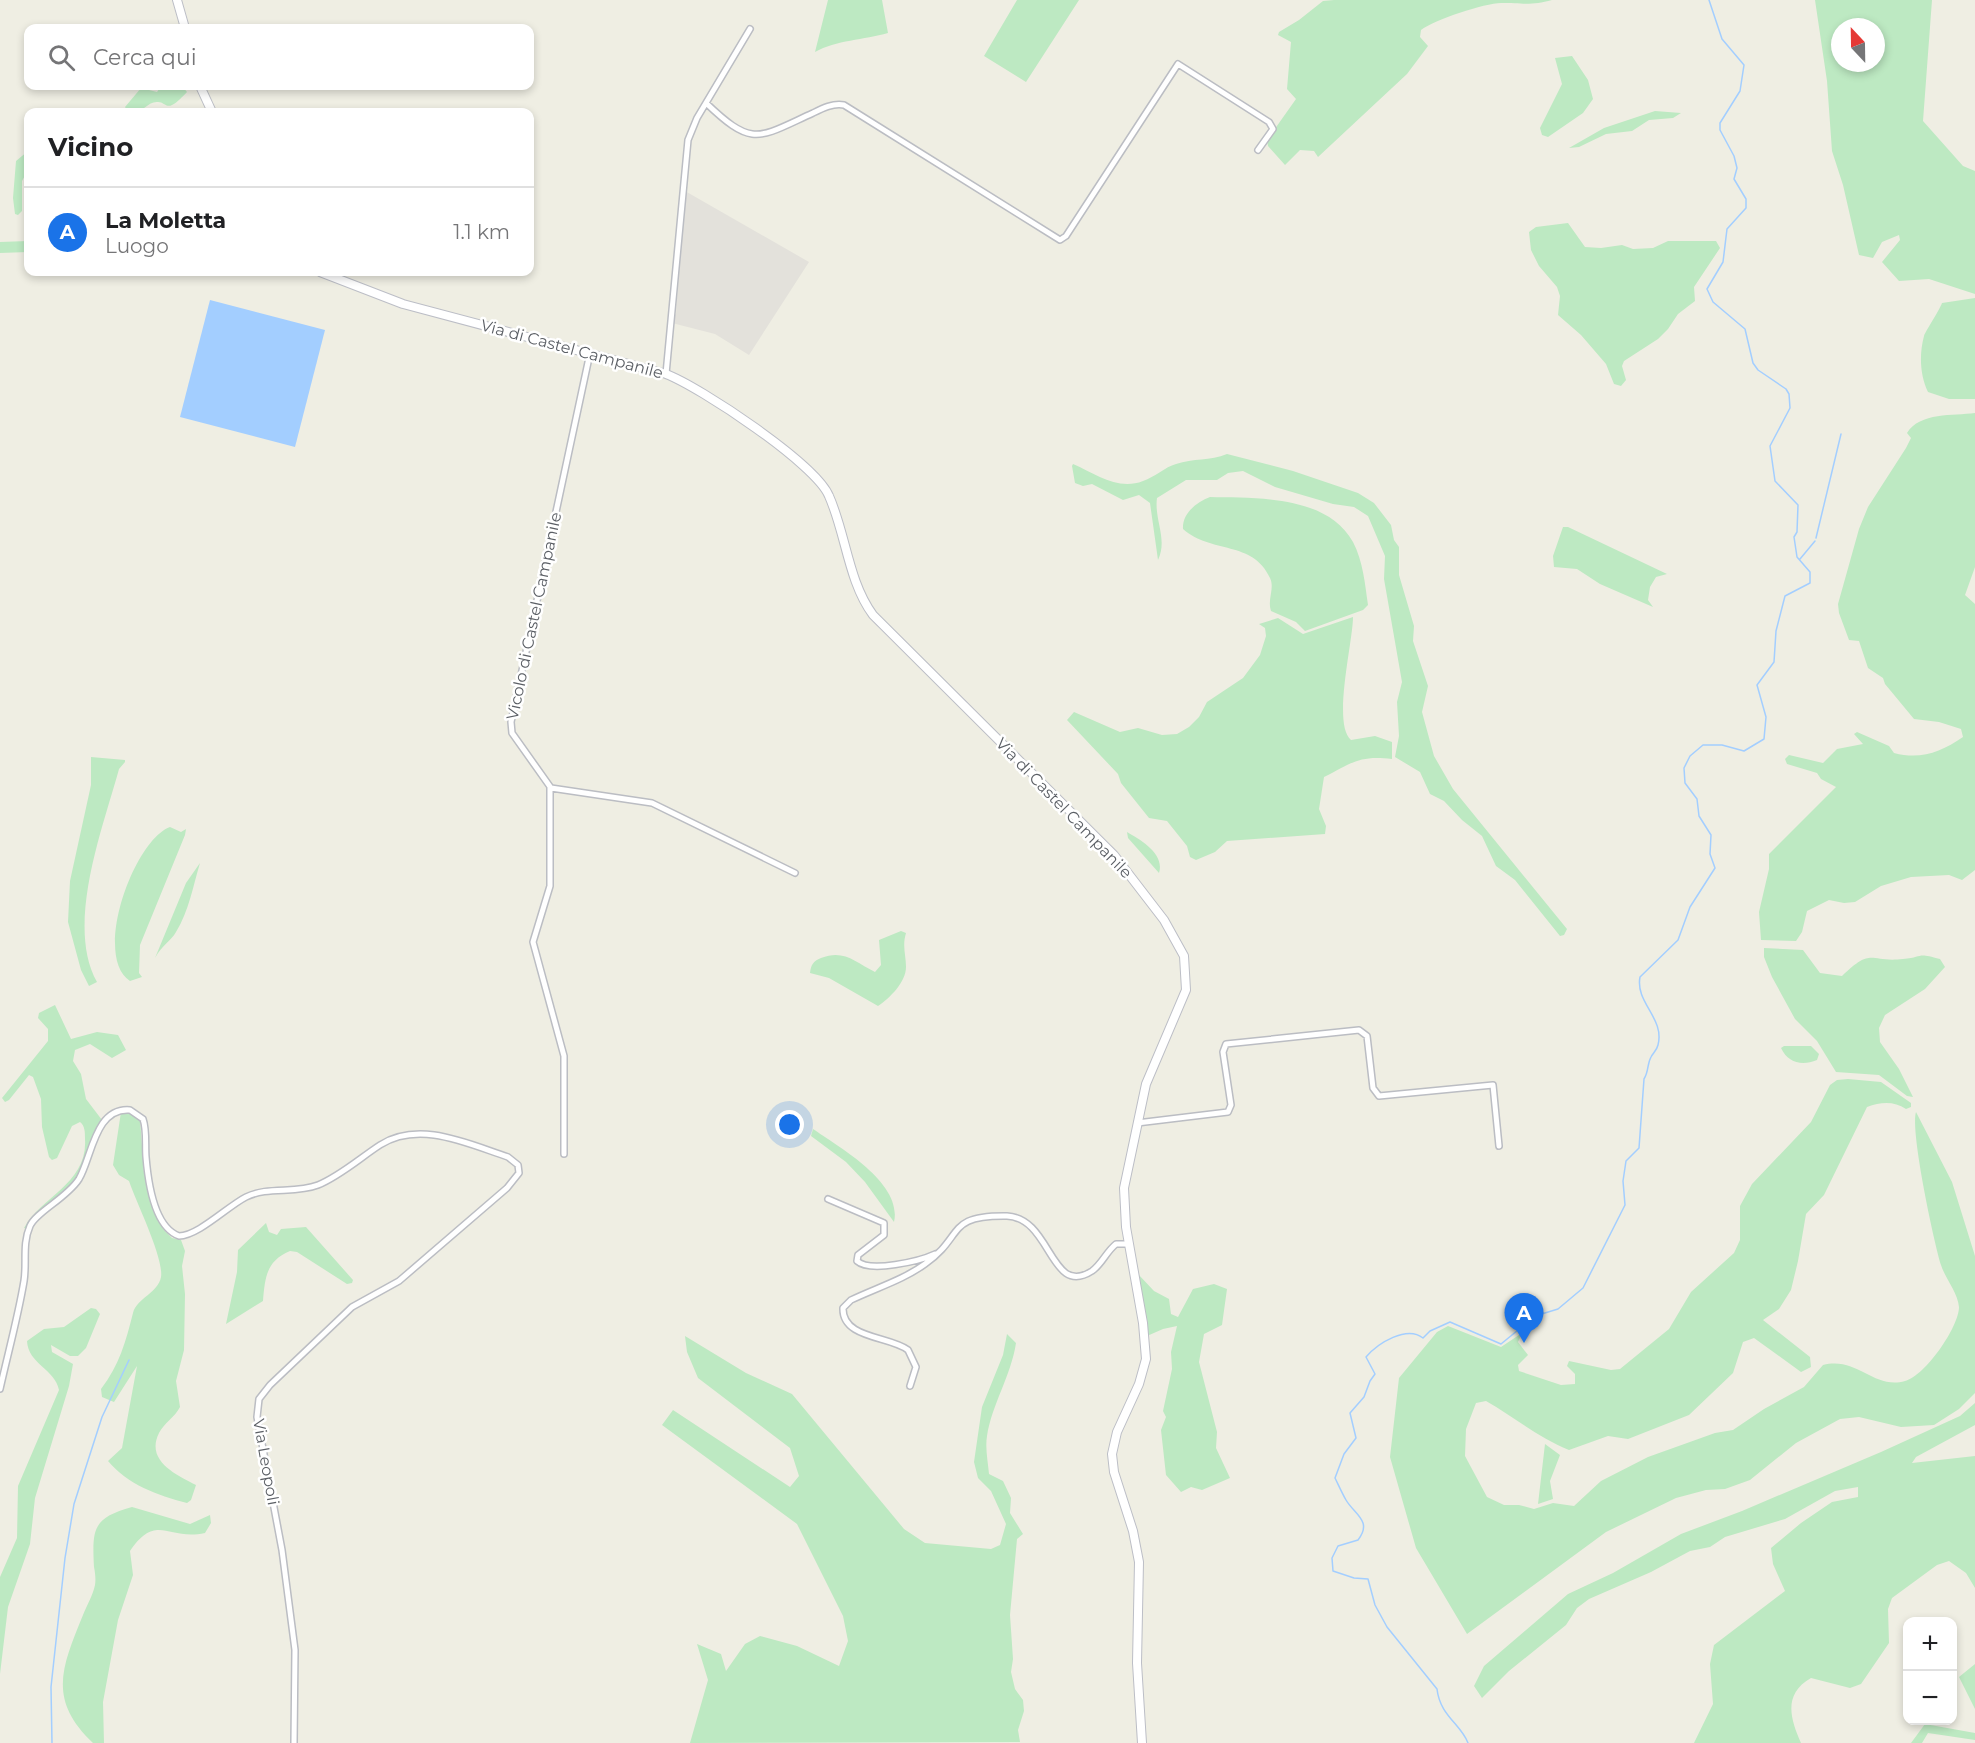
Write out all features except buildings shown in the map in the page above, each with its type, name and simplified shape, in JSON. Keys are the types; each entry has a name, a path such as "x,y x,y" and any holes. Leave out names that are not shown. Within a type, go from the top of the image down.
{"street":[{"path":"177,0 183,24"},
{"path":"666,374 686,151 692,128 750,29"},
{"path":"706,103 735,130 752,134 771,132 830,106 844,105 1060,240 1066,236 1176,64 1182,64 1270,123 1272,131 1258,150"},
{"path":"202,90 210,108"},
{"name":"Via di Castel Campanile","path":"330,276 403,304 666,374 692,387 760,433 817,476 829,495 858,587 873,615 1114,855 1174,936 1186,961 1186,990 1151,1071 1137,1122 1124,1188 1128,1244 1143,1323 1146,1359 1140,1384 1117,1432 1112,1457 1139,1562 1137,1674 1142,1743"},
{"name":"Vicolo di Castel Campanile","path":"550,787 513,735 511,723 590,353"},
{"path":"564,1154 564,1056 533,942 550,883 550,787 652,803 795,873"},
{"path":"1137,1122 1224,1114 1229,1111 1231,1105 1223,1052 1227,1044 1359,1030 1367,1036 1373,1086 1379,1096 1493,1085 1499,1146"},
{"name":"Via Leopoli","path":"0,1389 24,1280 25,1244 30,1225 75,1185 101,1126 108,1117 120,1111 135,1112 144,1122 151,1186 162,1222 176,1235 188,1235 253,1194 316,1186 382,1144 401,1136 423,1134 442,1136 508,1156 519,1167 514,1181 454,1236 399,1281 352,1307 270,1385 258,1403 258,1427 282,1550 296,1659 294,1743"},
{"path":"828,1199 884,1223 884,1235 858,1255 857,1261 861,1265 905,1263 939,1251"},
{"path":"910,1386 916,1367 908,1350 854,1329 846,1321 843,1308 851,1300 915,1270 939,1251 962,1224 982,1216 1012,1217 1027,1221 1037,1232 1059,1269 1070,1276 1090,1272 1114,1245 1128,1244"}],"shaded area":[{"path":"685,191 809,262 749,355 715,334 672,323 673,316 676,314"}],"green space":[{"path":"828,0 882,0 888,33 841,43 815,52"},
{"path":"1017,0 1079,0 1026,82 984,56"},
{"path":"1552,0 1532,4 1501,3 1484,6 1448,17 1421,30 1420,37 1428,46 1407,74 1318,157 1314,151 1300,150 1285,165 1268,146 1267,140 1296,99 1287,89 1291,42 1278,35 1323,1"},
{"path":"1815,0 1932,0 1923,121 1963,166 1975,171 1975,294 1929,279 1899,281 1882,262 1900,240 1899,235 1882,242 1873,258 1859,255 1843,185 1832,151 1827,81"},
{"path":"1572,56 1588,80 1593,99 1583,113 1548,137 1542,135 1540,128 1562,84 1555,58"},
{"path":"139,90 157,92 158,90 185,90 187,92 170,106 154,102 143,108 125,107"},
{"path":"1655,111 1681,113 1673,118 1649,120 1632,131 1606,134 1579,147 1569,148 1604,128"},
{"path":"24,154 22,211 18,215 15,214 13,198 16,161"},
{"path":"1568,223 1585,247 1601,248 1622,245 1633,249 1653,248 1668,241 1716,241 1720,248 1694,287 1695,301 1678,314 1658,339 1624,361 1622,366 1626,380 1621,386 1614,384 1606,364 1581,335 1558,315 1560,296 1557,287 1539,266 1531,250 1529,232 1536,227"},
{"path":"24,241 24,252 0,253 0,242"},
{"path":"1975,298 1975,399 1949,399 1928,392 1921,365 1921,350 1925,334 1942,303"},
{"path":"1975,413 1975,567 1965,595 1975,604 1975,870 1962,880 1949,875 1911,877 1881,886 1855,902 1844,903 1829,900 1807,911 1802,932 1796,941 1761,940 1759,912 1769,869 1769,854 1836,787 1821,779 1817,773 1787,764 1785,759 1789,755 1823,763 1837,749 1863,744 1854,734 1857,732 1889,746 1894,753 1913,756 1947,747 1963,737 1961,729 1939,722 1914,719 1885,684 1883,678 1868,668 1859,641 1849,640 1838,604 1859,529 1868,507 1911,438 1907,433 1920,421 1928,418"},
{"path":"1227,454 1293,471 1358,493 1374,503 1391,525 1394,540 1399,547 1399,575 1414,626 1413,641 1428,686 1422,712 1434,756 1453,789 1567,929 1564,935 1560,936 1515,880 1496,866 1482,836 1444,801 1430,794 1420,772 1395,757 1399,736 1397,702 1402,682 1384,579 1385,556 1368,516 1354,507 1333,504 1275,487 1243,471 1228,473 1217,480 1186,480 1157,498 1162,545 1158,560 1150,503 1139,495 1123,500 1092,484 1083,486 1075,483 1072,466 1073,464 1116,483 1134,484 1176,464"},
{"path":"1210,497 1289,502 1326,515 1341,527 1353,542 1365,581 1368,605 1363,610 1305,631 1296,622 1271,611 1271,582 1263,566 1242,552 1206,542 1183,529 1185,518 1191,509"},
{"path":"1563,527 1568,527 1667,574 1656,577 1650,587 1648,600 1653,607 1600,584 1577,569 1554,567 1553,556"},
{"path":"1353,617 1343,701 1346,731 1351,740 1375,736 1392,742 1392,759 1363,759 1324,777 1319,809 1326,826 1325,834 1227,841 1215,852 1196,860 1190,857 1187,846 1167,821 1149,818 1121,783 1118,774 1067,720 1074,712 1120,732 1138,728 1162,735 1177,734 1199,717 1207,702 1243,678 1260,655 1266,636 1265,628 1259,624 1278,618 1303,634"},
{"path":"91,757 125,760 125,762 119,769 90,876 85,933 88,959 97,982 89,986 81,970 68,922 70,881 91,785"},
{"path":"170,827 181,832 186,829 185,835 140,945 139,973 142,977 130,981 119,968 115,948 116,925 122,900 143,853 156,836"},
{"path":"1127,832 1151,848 1160,866 1159,873 1128,838"},
{"path":"200,863 180,924 155,958 186,883"},
{"path":"901,931 906,933 905,973 896,989 878,1006 829,978 810,973 816,960 836,955 849,958 875,972 881,965 879,940"},
{"path":"1764,948 1803,950 1820,973 1842,976 1866,958 1892,960 1923,955 1940,959 1945,967 1925,989 1885,1015 1879,1028 1880,1042 1899,1069 1913,1097 1907,1096 1879,1075 1836,1072 1817,1041 1795,1019 1772,977 1764,957"},
{"path":"55,1005 71,1039 97,1032 118,1035 126,1050 112,1058 90,1044 75,1050 73,1061 81,1074 86,1099 102,1120 76,1180 37,1215 27,1229 24,1228 32,1217 72,1178 84,1154 85,1132 80,1122 72,1126 57,1158 52,1160 49,1157 42,1127 41,1099 33,1077 29,1075 9,1100 5,1102 2,1098 48,1041 48,1029 38,1018 39,1013"},
{"path":"1811,1046 1819,1054 1817,1060 1806,1063 1796,1062 1784,1053 1781,1048"},
{"path":"1837,1080 1881,1082 1911,1103 1911,1107 1906,1109 1887,1103 1867,1107 1824,1195 1806,1214 1791,1290 1779,1309 1763,1320 1810,1357 1811,1367 1801,1372 1754,1338 1743,1342 1733,1373 1689,1415 1628,1439 1608,1436 1569,1450 1486,1401 1476,1403 1466,1429 1465,1456 1487,1497 1504,1505 1519,1505 1534,1509 1553,1503 1574,1506 1601,1481 1648,1457 1715,1433 1733,1430 1764,1409 1804,1387 1823,1365 1835,1363 1846,1365 1874,1378 1894,1383 1913,1377 1940,1350 1958,1316 1959,1307 1941,1265 1933,1234 1919,1163 1916,1112 1952,1182 1975,1256 1975,1393 1959,1409 1934,1425 1901,1427 1859,1417 1840,1419 1796,1443 1750,1480 1725,1489 1706,1490 1676,1498 1606,1532 1467,1634 1416,1548 1390,1457 1399,1378 1437,1332 1448,1326 1501,1347 1522,1333 1518,1342 1528,1355 1518,1365 1519,1371 1561,1385 1575,1384 1575,1374 1567,1366 1569,1361 1611,1370 1620,1369 1669,1329 1691,1292 1734,1253 1740,1240 1740,1206 1752,1184 1811,1122 1830,1085"},
{"path":"121,1112 131,1113 140,1119 144,1173 164,1230 172,1238 181,1240 185,1251 182,1266 185,1294 184,1350 176,1381 180,1407 161,1429 156,1443 156,1452 172,1472 196,1485 191,1500 187,1503 134,1483 108,1461 122,1448 137,1366 114,1402 102,1397 101,1389 125,1343 135,1308 156,1287 161,1277 161,1268 154,1244 129,1181 119,1175 113,1165"},
{"path":"813,1129 852,1156 879,1180 889,1194 894,1208 894,1222 865,1182 846,1162 811,1136"},
{"path":"266,1223 269,1232 277,1235 281,1229 306,1227 353,1280 352,1283 347,1284 297,1252 290,1251 271,1265 266,1278 263,1301 226,1324 237,1272 238,1250"},
{"path":"1138,1274 1154,1291 1169,1299 1171,1314 1178,1317 1193,1289 1214,1284 1227,1289 1222,1325 1204,1334 1199,1362 1217,1432 1216,1448 1230,1478 1202,1490 1191,1487 1181,1492 1166,1475 1161,1430 1166,1417 1163,1411 1172,1369 1171,1352 1177,1326 1147,1336"},
{"path":"91,1308 96,1309 100,1314 86,1348 78,1356 70,1356 51,1345 52,1352 73,1364 69,1386 35,1498 30,1544 8,1607 0,1674 0,1577 17,1538 18,1486 59,1390 57,1383 28,1349 27,1341 44,1329 64,1327"},
{"path":"1007,1334 1016,1343 1014,1355 989,1424 986,1445 989,1474 1003,1481 1011,1498 1010,1513 1023,1534 1017,1539 1010,1615 1013,1659 1011,1672 1015,1689 1023,1700 1024,1711 1018,1730 1020,1742 690,1743 708,1680 697,1644 721,1654 726,1671 745,1644 760,1636 797,1646 839,1666 848,1641 843,1616 797,1524 662,1425 673,1410 790,1487 799,1476 790,1448 698,1378 687,1352 685,1336 746,1373 792,1394 904,1529 925,1543 991,1549 1000,1545 1006,1524 991,1491 978,1478 974,1462 982,1407 1003,1355"},
{"path":"1975,1403 1975,1425 1916,1457 1912,1463 1975,1456 1975,1588 1966,1573 1949,1561 1937,1565 1892,1598 1888,1609 1889,1643 1861,1684 1850,1688 1811,1678 1796,1691 1791,1707 1794,1725 1801,1743 1694,1743 1713,1704 1710,1664 1714,1645 1785,1591 1773,1564 1771,1548 1801,1523 1832,1502 1858,1497 1858,1487 1835,1491 1785,1519 1725,1537 1710,1547 1690,1551 1651,1572 1589,1599 1577,1608 1566,1625 1509,1671 1482,1698 1474,1686 1484,1666 1568,1594 1613,1573 1681,1534 1742,1511 1881,1452 1960,1416"},
{"path":"1545,1444 1560,1455 1550,1481 1553,1499 1538,1504"},
{"path":"132,1507 190,1524 210,1515 211,1523 205,1533 181,1534 156,1530 139,1539 130,1551 133,1575 118,1620 103,1702 104,1743 93,1743 69,1712 64,1697 65,1667 95,1585 94,1543 98,1526 109,1516"},
{"path":"1975,1664 1975,1709 1959,1677"},
{"path":"1924,1725 1975,1733 1975,1740 1928,1733 1922,1743 1911,1743"}],"water":[{"path":"210,300 325,330 295,447 180,417"}],"waterway":[{"path":"1468,1743 1461,1730 1446,1713 1437,1689 1387,1627 1375,1605 1368,1579 1354,1578 1333,1571 1332,1558 1338,1546 1358,1540 1364,1528 1361,1518 1346,1500 1335,1478 1344,1454 1356,1438 1350,1413 1364,1397 1375,1374 1366,1357 1393,1337 1409,1334 1423,1338 1430,1331 1450,1322 1501,1344 1535,1316 1558,1309 1583,1288 1625,1205 1623,1181 1626,1161 1639,1148 1644,1079 1658,1045 1657,1027 1642,995 1640,977 1678,940 1690,907 1715,868 1710,854 1711,835 1699,816 1697,799 1685,783 1684,768 1690,756 1703,745 1722,745 1744,751 1764,739 1766,717 1757,685 1774,662 1776,631 1785,596 1810,583 1810,572 1797,557 1794,537 1797,532 1798,505 1775,481 1770,446 1790,408 1789,394 1786,389 1758,370 1753,363 1745,329 1713,302 1707,289 1723,262 1727,229 1746,208 1746,199 1734,179 1737,168 1734,156 1720,130 1720,123 1740,91 1744,65 1722,39 1709,0"},
{"path":"1816,538 1841,434"},
{"path":"1800,559 1815,541"},
{"path":"52,1743 51,1687 65,1558 74,1504 102,1417 129,1360"}],"place":[{"name":"La Moletta","path":"1524,1343"}]}
